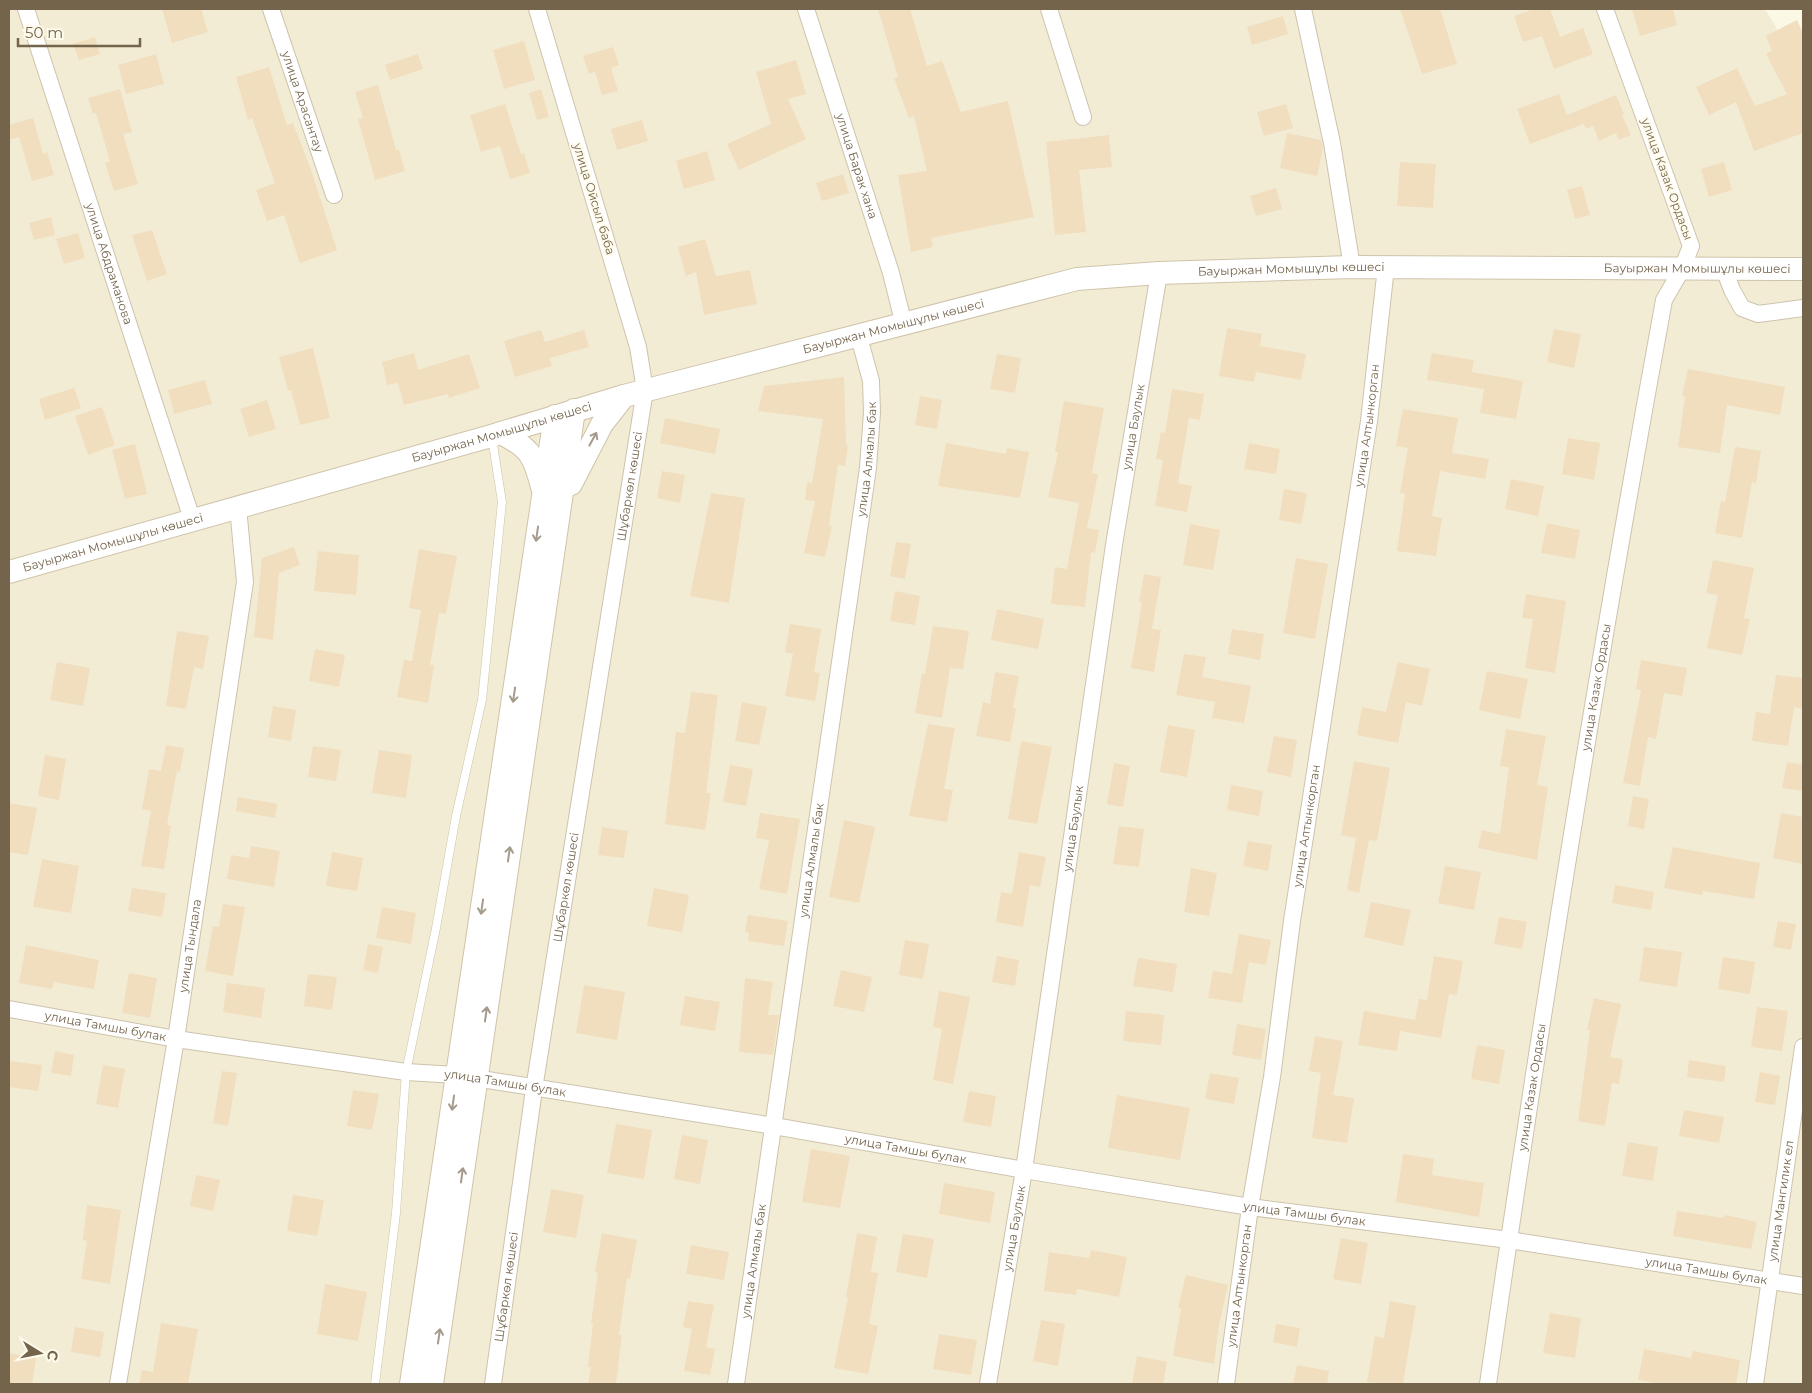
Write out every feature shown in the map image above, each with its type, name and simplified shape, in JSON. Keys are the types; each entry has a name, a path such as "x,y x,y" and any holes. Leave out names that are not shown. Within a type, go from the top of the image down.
{"street":[{"name":"улица Абдраманова","path":"26,9 192,519"},
{"name":"улица Арасантау","path":"271,9 334,195"},
{"name":"улица Ойсыл баба","path":"537,9 638,347 634,393"},
{"name":"улица Барак хана","path":"806,9 889,264 904,325"},
{"path":"1049,9 1083,116"},
{"path":"1303,9 1332,143 1352,267"},
{"name":"улица Казак Ордасы","path":"1488,1384 1509,1240 1620,541 1664,300 1682,269 1691,246 1605,9"},
{"name":"Бауыржан Момышұлы көшесі","path":"9,572 496,435 634,393 860,337 1077,279 1159,273 1352,267 1803,269"},
{"name":"улица Алтынкорган","path":"1226,1384 1250,1206 1272,1077 1292,921 1369,421 1386,267"},
{"path":"1724,269 1732,290 1742,308 1758,314 1803,308"},
{"name":"улица Баулык","path":"988,1384 1024,1170 1114,545 1159,273"},
{"name":"улица Алмалы бак","path":"736,1384 868,468 872,412 871,381 860,337"},
{"path":"559,515 574,475 602,424 634,393"},
{"name":"Шұбаркөл көшесі","path":"492,1384 634,393"},
{"path":"432,1384 467,1077 543,494 565,413"},
{"path":"411,1384 467,1077 559,515 565,413"},
{"path":"496,435 529,450 536,463 543,494"},
{"name":"улица Тындала","path":"118,1384 176,1039 245,582 238,507"},
{"name":"улица Тамшы булак","path":"9,1009 176,1039 406,1072 467,1077 774,1126 1024,1170 1250,1206 1509,1240 1803,1286"},
{"name":"улица Мангилик ел","path":"1755,1384 1803,1046"}],"lane":[{"path":"375,1384 396,1213 406,1072 436,928 456,816 482,700 502,502 496,435"}],"shaded area":[{"path":"9,9 1765,9 1803,72 1803,1384 9,1384"}],"building":[{"path":"162,9 201,9 208,32 172,43"},
{"path":"878,9 910,9 927,66 942,61 961,112 1008,101 1034,217 931,238 933,247 911,252 898,175 927,171 914,116 909,118 894,78 898,77"},
{"path":"1400,9 1440,9 1457,64 1422,74"},
{"path":"1534,9 1550,9 1560,37 1583,28 1593,54 1554,69 1542,36 1523,42 1514,16"},
{"path":"1632,9 1673,9 1677,25 1640,36"},
{"path":"1283,16 1288,34 1252,45 1247,27"},
{"path":"1797,20 1803,33 1803,133 1754,151 1736,102 1709,115 1696,87 1737,68 1755,106 1787,94 1766,54 1772,51 1766,36"},
{"path":"95,37 100,54 79,60 73,44"},
{"path":"524,41 535,80 504,89 493,50"},
{"path":"613,47 619,65 611,68 618,91 602,95 595,72 589,74 583,56"},
{"path":"156,54 164,84 126,94 118,65"},
{"path":"418,54 423,69 390,80 385,65"},
{"path":"796,60 806,94 788,99 806,139 739,170 727,144 771,124 756,72"},
{"path":"269,67 287,125 293,123 311,170 337,250 300,263 284,215 267,221 256,190 275,183 252,118 248,120 236,77"},
{"path":"378,85 396,150 399,150 405,171 375,180 358,119 363,118 355,92"},
{"path":"120,89 132,132 123,134 138,184 114,191 105,163 110,161 96,113 93,114 88,98"},
{"path":"541,89 549,117 537,120 529,93"},
{"path":"1559,94 1567,115 1616,95 1631,135 1619,140 1616,133 1599,141 1593,126 1586,129 1584,124 1530,144 1517,109"},
{"path":"505,104 521,154 524,153 530,173 510,179 500,146 481,152 470,115"},
{"path":"1286,104 1293,128 1264,136 1257,112"},
{"path":"33,118 43,154 47,152 54,175 32,181 19,137 9,140 9,125"},
{"path":"642,120 648,141 617,150 611,129"},
{"path":"1287,133 1321,140 1323,148 1317,176 1280,168"},
{"path":"1109,135 1112,167 1079,170 1086,232 1055,235 1046,142"},
{"path":"707,151 715,180 684,189 676,161"},
{"path":"1400,162 1436,164 1433,208 1397,206"},
{"path":"1724,162 1732,190 1709,197 1701,169"},
{"path":"843,174 849,193 822,201 816,183"},
{"path":"1582,186 1590,215 1575,219 1567,190"},
{"path":"1276,188 1282,209 1256,216 1250,196"},
{"path":"51,217 55,235 34,240 29,223"},
{"path":"152,230 167,274 147,281 132,235"},
{"path":"78,233 85,258 64,264 56,239"},
{"path":"705,239 716,276 750,270 757,304 704,315 696,272 686,276 678,247"},
{"path":"1227,328 1262,334 1260,346 1306,354 1301,380 1256,372 1254,382 1219,376"},
{"path":"1554,329 1581,334 1574,368 1547,362"},
{"path":"541,330 545,342 584,330 589,347 550,358 552,366 515,377 504,341"},
{"path":"313,348 330,418 300,425 291,390 288,391 279,357"},
{"path":"414,353 418,370 469,354 480,388 449,398 448,394 404,405 398,383 387,385 382,362"},
{"path":"1432,353 1474,360 1472,372 1523,381 1516,419 1480,413 1484,389 1427,380"},
{"path":"997,354 1021,358 1015,393 990,389"},
{"path":"1688,369 1785,387 1780,415 1727,405 1720,453 1678,447 1685,397 1682,396"},
{"path":"844,377 846,445 848,445 845,466 838,465 829,526 832,526 825,557 804,553 815,501 805,500 807,482 812,483 823,419 758,411 764,386"},
{"path":"205,380 212,404 174,414 168,390"},
{"path":"74,388 81,408 45,420 39,399"},
{"path":"1172,389 1204,394 1200,420 1189,418 1178,483 1192,486 1187,512 1155,506 1163,460 1156,459 1161,432 1165,433"},
{"path":"920,396 942,400 937,429 915,425"},
{"path":"267,400 276,429 249,437 240,409"},
{"path":"1064,401 1104,408 1092,473 1098,474 1087,528 1099,530 1095,553 1091,552 1085,607 1051,604 1055,567 1067,569 1079,503 1048,497 1058,452 1055,452"},
{"path":"102,407 115,445 88,455 75,416"},
{"path":"1403,409 1458,418 1452,453 1489,459 1485,479 1440,471 1432,516 1442,518 1436,556 1397,551 1405,494 1400,493 1408,448 1396,446"},
{"path":"665,418 720,429 715,454 660,443"},
{"path":"1568,438 1600,443 1594,480 1562,474"},
{"path":"946,443 1006,454 1007,448 1029,452 1020,498 938,486"},
{"path":"1249,443 1280,449 1276,474 1244,469"},
{"path":"135,444 147,494 125,499 112,450"},
{"path":"1735,447 1761,451 1756,483 1752,482 1742,538 1715,533 1721,501 1725,502"},
{"path":"662,471 685,475 680,503 657,498"},
{"path":"1511,479 1544,486 1538,516 1505,509"},
{"path":"1284,489 1307,493 1301,524 1279,520"},
{"path":"711,493 745,498 729,603 690,596"},
{"path":"1547,523 1580,530 1575,559 1541,553"},
{"path":"1190,524 1220,530 1213,570 1183,565"},
{"path":"896,542 911,544 905,579 890,576"},
{"path":"294,547 300,565 279,573 273,640 254,637 262,558"},
{"path":"419,549 457,556 446,614 439,613 430,665 434,665 428,703 397,697 404,660 412,661 421,610 409,608"},
{"path":"318,551 359,555 356,595 314,591"},
{"path":"1296,558 1328,564 1315,639 1283,633"},
{"path":"1713,560 1754,568 1744,618 1750,619 1742,655 1707,648 1718,595 1706,593"},
{"path":"1144,574 1161,577 1152,629 1161,630 1154,672 1131,668 1142,603 1139,602"},
{"path":"895,591 920,596 915,625 890,621"},
{"path":"1526,594 1566,601 1555,673 1525,668 1533,619 1522,618"},
{"path":"997,609 1044,619 1038,649 991,640"},
{"path":"790,624 821,629 814,672 820,673 815,701 785,696 793,654 785,652"},
{"path":"933,626 969,631 963,669 950,668 942,718 915,713 922,674 925,674"},
{"path":"1232,629 1264,634 1260,660 1228,654"},
{"path":"177,631 209,636 203,669 194,667 186,709 166,706"},
{"path":"315,649 345,655 339,687 309,681"},
{"path":"1184,654 1206,657 1202,677 1251,686 1244,723 1212,718 1215,702 1176,695"},
{"path":"1641,660 1687,668 1682,696 1664,693 1656,739 1648,737 1640,786 1623,783 1641,690 1636,689"},
{"path":"57,662 90,668 83,706 50,700"},
{"path":"1398,662 1430,669 1422,706 1406,702 1398,743 1357,735 1362,707 1386,712"},
{"path":"1487,671 1528,679 1520,719 1479,710"},
{"path":"995,672 1019,676 1013,708 1016,709 1010,742 976,736 983,702 990,704"},
{"path":"1776,675 1803,678 1803,709 1794,707 1788,746 1752,741 1756,712 1770,714"},
{"path":"691,692 718,695 706,793 711,793 705,830 665,824 676,732 685,733"},
{"path":"742,702 767,707 759,745 735,741"},
{"path":"273,706 296,710 291,741 268,737"},
{"path":"928,724 955,728 944,789 953,790 947,822 909,816"},
{"path":"1168,725 1195,730 1187,777 1160,772"},
{"path":"1506,729 1546,736 1537,785 1548,787 1537,860 1478,848 1482,830 1500,834 1509,767 1500,766"},
{"path":"1274,736 1297,740 1291,777 1267,772"},
{"path":"1021,741 1052,747 1037,824 1008,819"},
{"path":"166,745 184,748 180,772 177,771 167,825 171,826 164,869 141,866 151,811 142,809 149,769 161,771"},
{"path":"313,746 341,750 336,781 308,777"},
{"path":"379,750 412,755 406,798 372,793"},
{"path":"45,755 66,759 59,800 38,796"},
{"path":"1354,761 1390,768 1377,841 1369,840 1359,893 1347,890 1356,838 1341,835"},
{"path":"1787,762 1803,765 1803,791 1782,788"},
{"path":"1114,763 1130,766 1123,807 1107,804"},
{"path":"730,765 753,769 746,806 723,802"},
{"path":"1231,785 1263,791 1259,816 1227,810"},
{"path":"1633,796 1649,799 1644,829 1628,826"},
{"path":"238,797 277,804 275,818 236,811"},
{"path":"9,803 37,808 28,855 9,852"},
{"path":"760,813 800,819 787,894 759,889 769,840 756,838"},
{"path":"1781,813 1803,817 1803,864 1773,858"},
{"path":"844,820 875,827 859,903 829,897"},
{"path":"1119,826 1144,829 1139,867 1113,864"},
{"path":"602,827 628,831 624,858 598,855"},
{"path":"1248,841 1272,845 1268,871 1243,866"},
{"path":"251,846 280,851 274,887 227,879 231,855 249,858"},
{"path":"1673,847 1760,863 1754,899 1703,891 1702,895 1664,888"},
{"path":"332,852 363,858 357,891 326,886"},
{"path":"1019,852 1046,857 1040,887 1030,885 1023,927 996,922 1001,892 1012,894"},
{"path":"42,859 79,866 71,913 33,907"},
{"path":"1445,866 1481,872 1474,910 1438,903"},
{"path":"1191,868 1217,873 1209,916 1184,912"},
{"path":"1615,885 1654,892 1651,910 1612,903"},
{"path":"132,888 166,893 162,917 128,911"},
{"path":"654,888 689,895 682,932 647,926"},
{"path":"1371,902 1411,910 1403,946 1364,937"},
{"path":"223,904 245,907 233,976 205,971 213,926 219,927"},
{"path":"382,907 416,913 411,944 376,938"},
{"path":"748,915 788,921 784,946 748,941 749,933 745,932"},
{"path":"1499,917 1527,922 1522,949 1494,944"},
{"path":"1778,921 1796,924 1791,950 1773,947"},
{"path":"1239,934 1271,940 1266,965 1249,962 1242,1003 1208,998 1213,971 1232,974"},
{"path":"905,940 929,944 923,979 899,975"},
{"path":"368,944 383,947 378,973 363,970"},
{"path":"26,945 99,960 94,989 54,982 52,989 19,983"},
{"path":"1644,947 1682,952 1677,987 1639,981"},
{"path":"997,956 1019,960 1015,986 992,982"},
{"path":"1434,956 1463,961 1457,995 1449,994 1441,1038 1400,1031 1397,1051 1358,1045 1364,1011 1415,1020 1419,999 1427,1000"},
{"path":"1723,957 1755,962 1750,994 1718,989"},
{"path":"1138,958 1177,964 1173,992 1133,986"},
{"path":"841,970 872,977 864,1012 833,1006"},
{"path":"129,973 157,978 150,1018 122,1013"},
{"path":"308,974 337,977 332,1010 304,1006"},
{"path":"745,978 773,982 768,1015 779,1015 773,1055 739,1052"},
{"path":"227,983 265,988 261,1018 223,1012"},
{"path":"584,985 625,992 617,1040 576,1033"},
{"path":"939,991 970,997 953,1084 933,1080 942,1029 933,1027"},
{"path":"685,996 720,1002 715,1031 680,1025"},
{"path":"1594,998 1621,1004 1610,1057 1623,1059 1619,1084 1612,1083 1605,1126 1578,1121 1590,1030 1587,1030"},
{"path":"1757,1007 1788,1011 1782,1051 1751,1047"},
{"path":"1126,1011 1164,1015 1161,1045 1123,1041"},
{"path":"1237,1024 1266,1029 1261,1060 1232,1055"},
{"path":"1315,1036 1343,1041 1333,1095 1354,1098 1347,1143 1312,1138 1321,1073 1309,1071"},
{"path":"1477,1045 1505,1050 1499,1084 1471,1079"},
{"path":"55,1051 74,1055 71,1076 51,1073"},
{"path":"1689,1060 1726,1066 1724,1082 1687,1077"},
{"path":"9,1061 42,1065 38,1091 9,1087"},
{"path":"103,1065 125,1069 118,1108 96,1104"},
{"path":"222,1071 237,1073 228,1126 213,1123"},
{"path":"1760,1072 1780,1076 1775,1105 1755,1102"},
{"path":"1210,1073 1239,1078 1234,1104 1205,1099"},
{"path":"353,1090 379,1094 372,1130 347,1126"},
{"path":"969,1091 996,1096 991,1127 963,1122"},
{"path":"1117,1095 1190,1108 1180,1160 1108,1148"},
{"path":"1684,1110 1724,1117 1719,1143 1679,1136"},
{"path":"616,1124 652,1130 644,1179 607,1173"},
{"path":"682,1135 708,1140 700,1184 674,1179"},
{"path":"1628,1142 1658,1147 1653,1181 1622,1176"},
{"path":"811,1149 850,1156 840,1208 802,1202"},
{"path":"1403,1154 1434,1159 1432,1175 1484,1183 1479,1217 1396,1202"},
{"path":"196,1175 220,1180 213,1211 190,1206"},
{"path":"944,1183 995,1192 990,1223 939,1214"},
{"path":"551,1189 584,1195 576,1238 543,1232"},
{"path":"293,1195 324,1200 317,1236 287,1231"},
{"path":"87,1205 121,1210 110,1284 81,1279 87,1241 83,1240"},
{"path":"1677,1211 1724,1218 1725,1215 1757,1222 1751,1249 1673,1236"},
{"path":"602,1233 637,1240 630,1279 627,1278 619,1335 622,1335 616,1384 588,1384 591,1367 588,1367 593,1323 591,1323 598,1273 595,1272"},
{"path":"857,1233 877,1237 871,1272 878,1273 869,1324 878,1326 868,1374 834,1368 848,1297 846,1297"},
{"path":"903,1234 934,1239 927,1278 896,1272"},
{"path":"1341,1238 1368,1243 1361,1284 1333,1279"},
{"path":"691,1245 729,1252 724,1280 686,1274"},
{"path":"1091,1250 1127,1257 1119,1297 1077,1289 1076,1295 1044,1291 1049,1252 1089,1258"},
{"path":"1186,1275 1228,1285 1219,1325 1214,1364 1173,1356 1181,1309 1178,1308"},
{"path":"325,1284 367,1292 358,1341 317,1334"},
{"path":"688,1301 714,1305 706,1347 715,1349 710,1375 684,1371 692,1329 683,1327"},
{"path":"1390,1301 1416,1306 1403,1384 1367,1382 1375,1336 1384,1338"},
{"path":"1550,1313 1581,1318 1575,1358 1543,1353"},
{"path":"1041,1320 1065,1324 1058,1366 1033,1361"},
{"path":"161,1323 198,1329 188,1384 139,1384 142,1370 153,1372"},
{"path":"1276,1324 1300,1328 1297,1347 1273,1342"},
{"path":"75,1327 104,1332 100,1357 71,1352"},
{"path":"939,1334 977,1340 971,1375 933,1369"},
{"path":"1644,1349 1691,1358 1693,1351 1740,1360 1736,1384 1663,1384 1638,1380"},
{"path":"9,1353 36,1358 32,1384 9,1384"},
{"path":"1137,1356 1167,1362 1163,1384 1132,1384"},
{"path":"1297,1365 1329,1371 1327,1384 1293,1384"}]}
